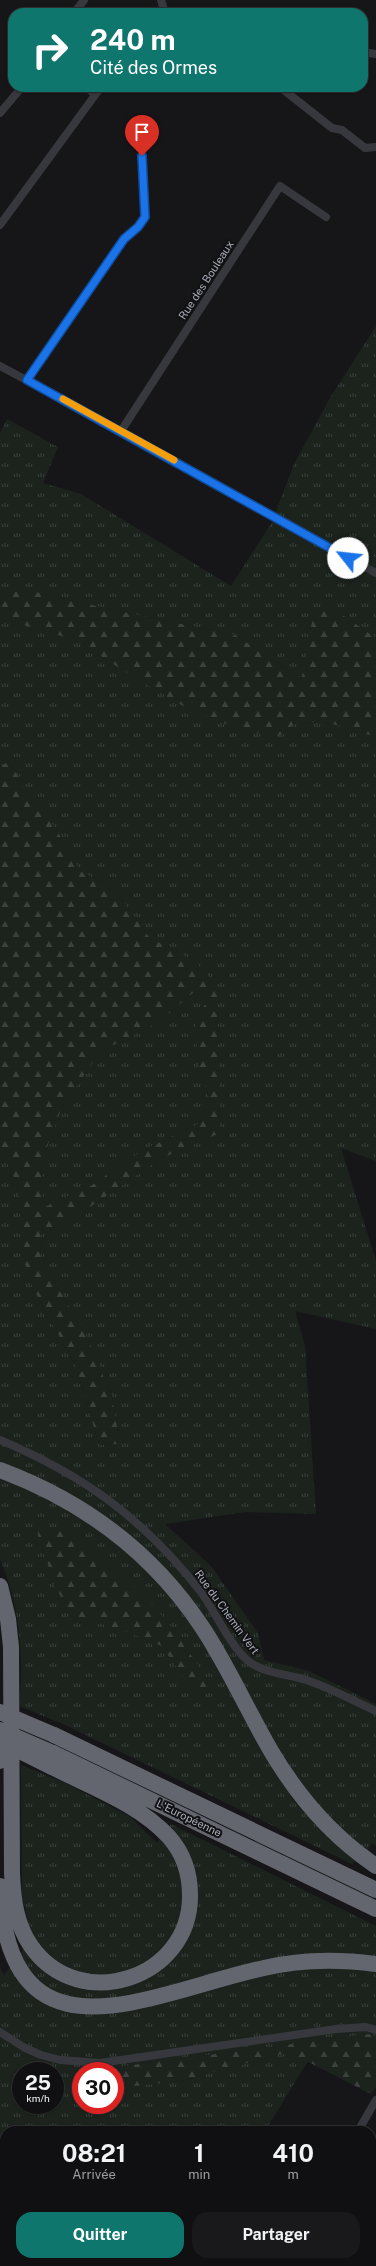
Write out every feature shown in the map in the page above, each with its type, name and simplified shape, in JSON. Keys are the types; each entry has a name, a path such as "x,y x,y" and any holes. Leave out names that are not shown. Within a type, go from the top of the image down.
{"highway":[{"path":"0,1470 52,1493 87,1513 119,1536 156,1570 202,1628 271,1751 292,1783 335,1832 376,1866"},
{"path":"0,1586 8,1619 11,1647 11,1867 14,1906 18,1920 30,1946 48,1964 77,1979 94,1983 119,1981 133,1978 145,1972 165,1957 180,1935 186,1923 190,1900 190,1887 184,1862 168,1837 148,1819 53,1760 0,1741"},
{"path":"0,1644 2,1673 0,1761"},
{"name":"L'Européenne","path":"0,1712 54,1735 376,1890"},
{"name":"L'Européenne","path":"0,1730 53,1760 376,1909"},
{"path":"0,1886 4,1929 16,1963 27,1978 40,1991 58,2000 77,2006 103,2008 134,2003 282,1964 334,1960 376,1964"}],"street":[{"path":"78,8 84,0"},
{"path":"0,113 18,92"},
{"path":"0,225 96,94 93,92"},
{"path":"286,92 332,128 342,130 365,148 376,147"},
{"path":"27,380 124,239 143,221 146,207 142,156"},
{"name":"Rue des Bouleaux","path":"121,431 280,186 326,217"},
{"path":"0,366 121,431 376,573"},
{"name":"Rue du Chemin Vert","path":"0,1440 60,1468 114,1504 139,1526 163,1549 201,1593 237,1648 254,1666 311,1682 376,1711"},
{"path":"0,2032 25,2048 41,2055 60,2060 100,2063 336,2029 354,2027 376,2030"},
{"path":"361,2126 376,2100"}],"green space":[{"path":"376,326 376,638 328,605 302,678 235,635 118,611 36,592 0,592 0,433 7,419 58,447 43,483 81,494 231,586 272,522 294,464 330,398"},
{"path":"0,592 36,592 118,611 235,635 302,678 314,610 328,605 376,638 376,737 326,722 296,723 279,736 239,729 190,710 130,675 78,641 10,621 0,620"},
{"path":"0,620 10,621 78,641 130,675 279,736 296,723 326,722 376,737 376,1161 341,1148 376,1261 376,1329 295,1311 305,1346 316,1514 245,1512 165,1524 211,1566 258,1633 264,1660 309,1671 376,1704 376,1846 372,1843 369,1849 352,1864 65,1725 19,1706 21,1668 19,1631 12,1595 0,1559 0,1155 7,1159 19,1191 32,1286 77,1369 99,1445 120,1444 112,1397 88,1339 41,1259 40,1235 90,1207 160,1159 220,1133 217,1002 221,992 196,962 149,937 115,890 80,871 56,829 32,799 9,762 0,766"},
{"path":"9,762 32,799 56,829 80,871 115,890 149,937 196,962 222,992 217,1002 220,1133 160,1159 90,1207 40,1235 41,1259 88,1339 112,1397 120,1444 99,1445 77,1369 32,1286 22,1254 19,1191 7,1159 0,1155 0,766","holes":["195,991 207,1001 195,1021 198,1061 209,1097 201,1123 143,1150 92,1185 43,1208 43,1158 62,1107 100,1052 160,1021"]},
{"path":"195,991 207,1001 198,1061 209,1097 201,1123 143,1150 92,1185 43,1208 43,1158 62,1107 100,1052 160,1021"},
{"path":"66,1527 137,1589 168,1622 211,1684 196,1696 162,1646 121,1630 72,1615 55,1587 37,1530"},
{"path":"21,1765 65,1783 129,1816 157,1843 171,1824 376,1926 376,2037 369,2034 124,2066 124,2062 72,2062 72,2114 124,2114 124,2086 181,2081 289,2052 308,2061 268,2126 0,2126 0,1968 4,1975 22,1952 28,1921 22,1895"},
{"path":"369,2034 376,2037 376,2087 371,2094 289,2052 181,2081 124,2087 124,2066"}],"slow traffic":[{"path":"63,399 174,460"}],"route":[{"path":"142,156 146,207 143,221 124,239 27,380 348,558"}]}
